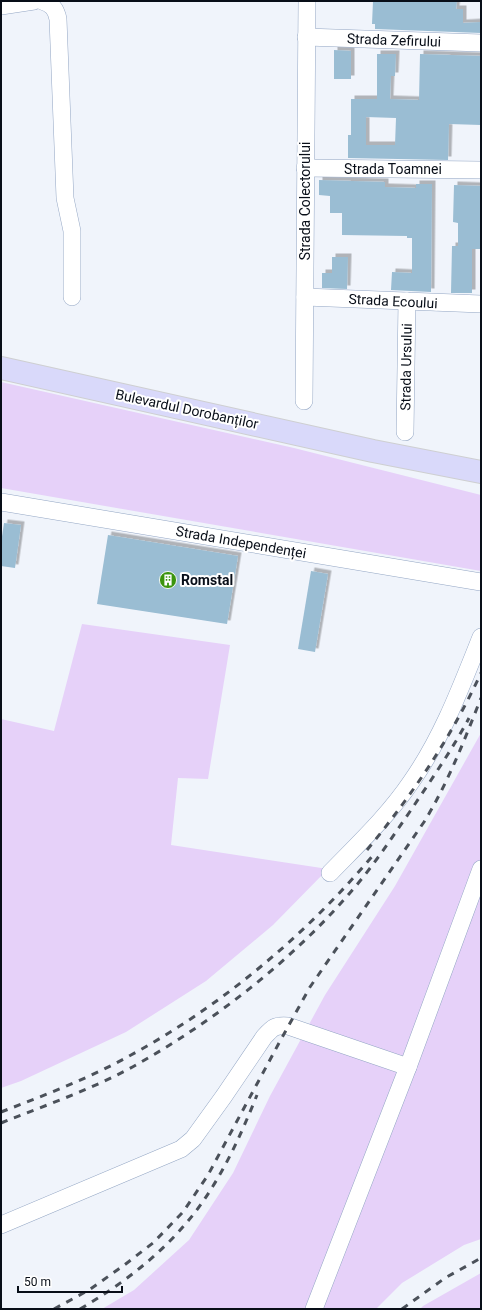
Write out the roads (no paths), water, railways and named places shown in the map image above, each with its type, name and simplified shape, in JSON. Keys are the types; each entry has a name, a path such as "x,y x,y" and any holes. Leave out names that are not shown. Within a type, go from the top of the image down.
{"main road":[{"name":"Bulevardul Dorobanților","path":"1,368 372,451 481,472"}],"street":[{"path":"1,6 34,1"},
{"path":"42,1 49,3 56,9 58,19 65,198 72,230 72,297"},
{"name":"Strada Colectorului","path":"304,402 306,297 305,168 307,1"},
{"name":"Strada Zefirului","path":"306,37 481,43"},
{"name":"Strada Toamnei","path":"305,168 481,170"},
{"name":"Strada Ecoului","path":"306,297 481,304"},
{"name":"Strada Ursului","path":"405,432 407,301"},
{"name":"Strada Independenței","path":"1,502 481,582"},
{"path":"330,873 370,832 411,782 434,744 452,708 481,637"},
{"path":"314,1309 408,1067 481,869"},
{"path":"1,1225 181,1149 193,1139 264,1037 272,1029 278,1026 288,1026 408,1067"}],"railway":[{"path":"367,850 400,808 430,765 457,720 481,673"},
{"path":"54,1309 89,1290 123,1266 153,1243 183,1212 208,1175 310,987 433,807 455,762 481,698"},
{"path":"1,1123 86,1089 136,1065 194,1029 250,988 276,966 326,919 366,874 434,776 456,742 469,718"},
{"path":"1,1112 67,1086 100,1071 131,1055 199,1014 293,939 349,883 375,853"},
{"path":"80,1309 100,1297 137,1270 171,1240 186,1223 213,1186 226,1164 257,1095"},
{"path":"402,1309 445,1278 481,1258"}],"place":[{"name":"Romstal","path":"168,580"}]}
